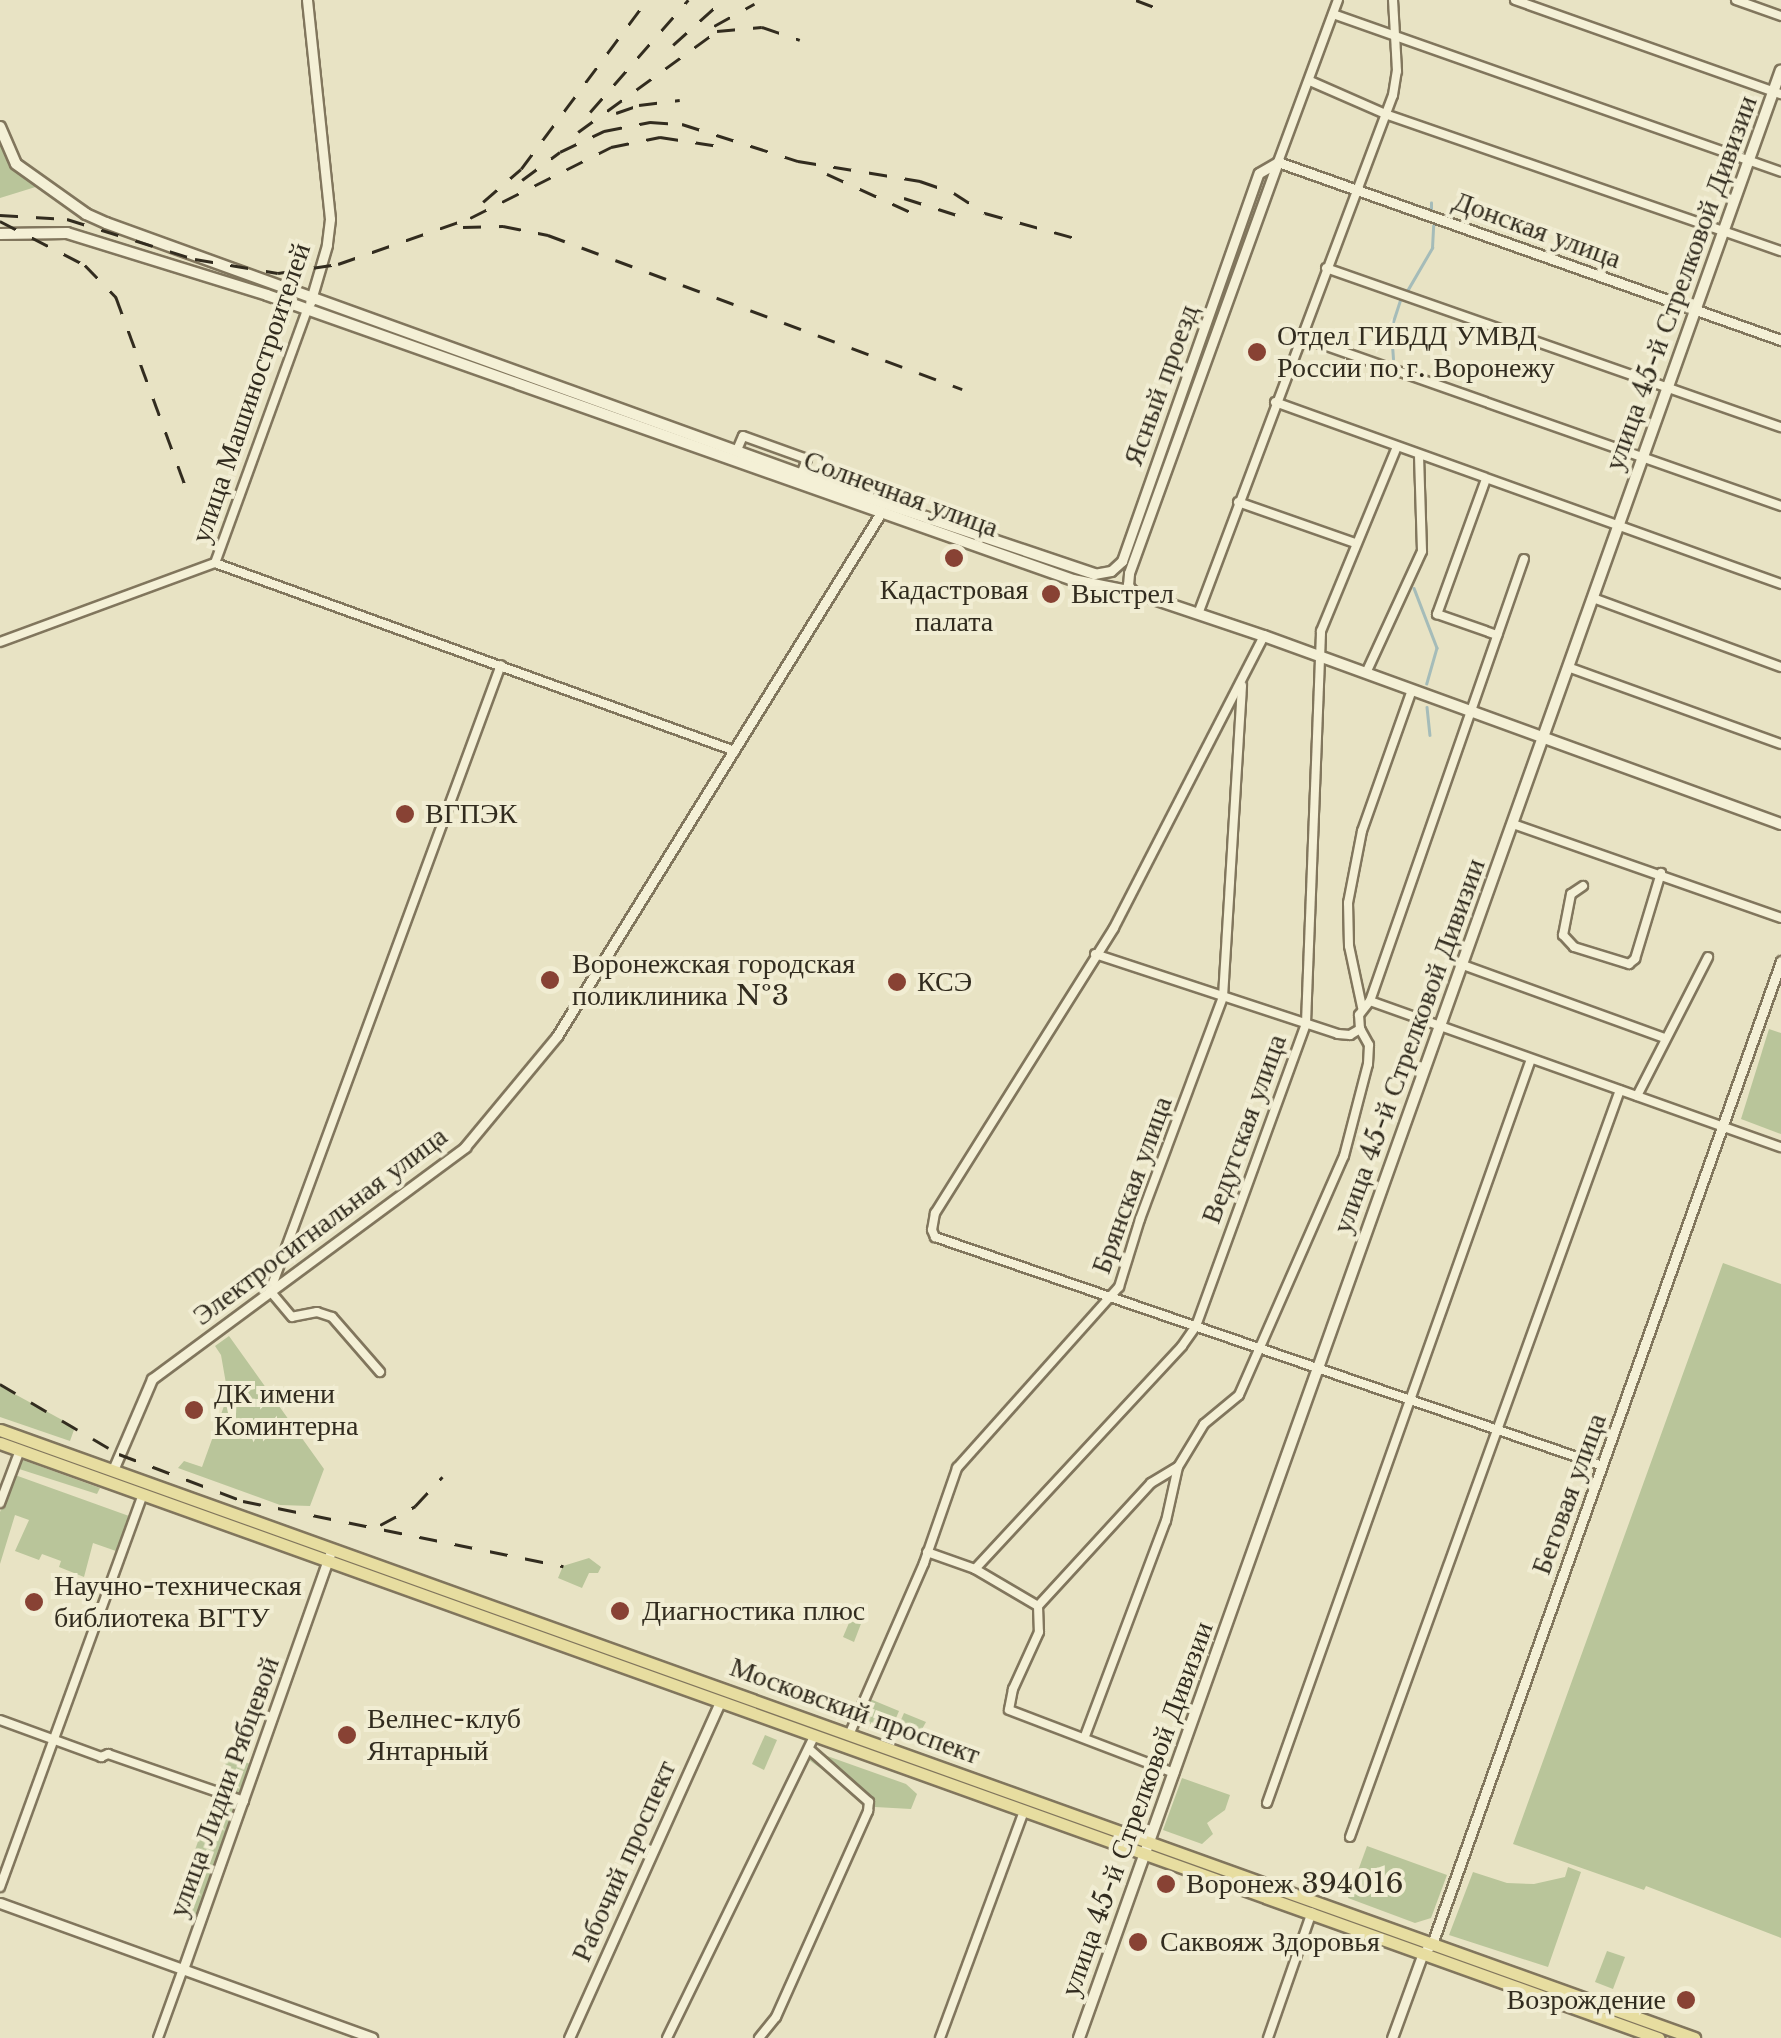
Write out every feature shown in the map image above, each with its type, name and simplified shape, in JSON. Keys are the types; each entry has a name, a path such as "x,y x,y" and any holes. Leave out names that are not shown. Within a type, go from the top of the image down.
{"main road":[{"name":"улица 45-й Стрелковой Дивизии","path":"1079,2038 1748,160 1777,93 1781,70"},
{"name":"Солнечная улица","path":"0,127 16,164 86,214 738,450 883,508 1094,574"},
{"name":"Солнечная улица","path":"0,234 66,232 307,310 883,508 1094,587 1133,592 1264,636 1781,824"},
{"path":"219,281 226,265"},
{"name":"Московский проспект","path":"0,1430 814,1736 847,1741 1024,1811 1147,1849 1312,1912 1694,2038"},
{"name":"Московский проспект","path":"0,1443 330,1556 1428,1949 1658,2038"}],"street":[{"name":"улица Машиностроителей","path":"215,563 312,297 330,219 308,0"},
{"name":"Ясный проезд","path":"1133,592 1127,580 1338,0"},
{"path":"1198,614 1385,114 1397,71 1393,0"},
{"path":"1515,0 1777,93"},
{"path":"1736,0 1781,16"},
{"path":"1333,14 1781,172"},
{"path":"1310,81 1385,114 1781,251"},
{"name":"Ясный проезд","path":"1094,574 1111,571 1122,561 1259,174 1278,162"},
{"name":"Донская улица","path":"1278,162 1781,340"},
{"path":"1249,205 1255,228"},
{"path":"1326,268 1781,427"},
{"path":"1301,337 1781,506"},
{"path":"1275,402 1396,449 1781,584"},
{"name":"Ведугская улица","path":"976,1569 1182,1346 1196,1326 1306,1023 1324,622 1396,449"},
{"path":"1366,673 1422,551 1420,457"},
{"path":"1486,479 1437,614 1497,635"},
{"path":"1238,502 1354,543"},
{"name":"Электросигнальная улица","path":"113,1470 152,1379 465,1147 482,1130 557,1036 883,508"},
{"path":"1362,1008 1370,1001 1524,560"},
{"path":"0,642 215,563 735,751"},
{"path":"1094,574 1114,579 1132,568"},
{"path":"1593,598 1781,666"},
{"path":"1264,636 1114,928 935,1213 932,1223 936,1237 1603,1466"},
{"path":"380,1372 332,1317 317,1312 292,1317 270,1291 501,665"},
{"path":"1568,667 1781,744"},
{"name":"Брянская улица","path":"847,1741 927,1552 957,1468 1114,1298 1223,997 1243,681"},
{"path":"1085,1736 1166,1522 1178,1467 1204,1424 1239,1395 1344,1156 1356,1120 1368,1046 1360,1029 1362,1008 1349,946 1348,903 1362,831 1412,690"},
{"path":"1513,824 1662,873 1781,918"},
{"path":"1583,886 1572,894 1563,935 1574,947 1628,964 1634,959 1662,873"},
{"path":"1095,954 1338,1034 1350,1035 1360,1029"},
{"path":"1637,1096 1708,957"},
{"name":"Беговая улица","path":"1392,2038 1603,1466 1781,961"},
{"path":"1463,965 1664,1038"},
{"path":"1370,1001 1781,1147"},
{"path":"1267,1803 1531,1059"},
{"path":"1350,1837 1620,1090"},
{"path":"0,1503 20,1450"},
{"path":"1174,1773 1010,1710 1013,1689 1039,1632 1038,1606 1151,1482 1178,1467"},
{"path":"0,1888 143,1495"},
{"path":"927,1552 976,1569 1038,1606"},
{"name":"улица Лидии Рябцевой","path":"158,2038 330,1556"},
{"name":"Рабочий проспект","path":"570,2038 720,1702"},
{"path":"0,1720 101,1757 108,1754 244,1801"},
{"path":"668,2038 814,1736"},
{"path":"764,2037 868,1811 868,1802 809,1749"},
{"path":"940,2038 1024,1811"},
{"path":"0,1903 372,2038"},
{"path":"1268,2038 1312,1912"}],"green space":[{"path":"0,134 10,159 42,185 0,198"},
{"path":"1769,1029 1781,1033 1781,1134 1741,1119"},
{"path":"1723,1263 1781,1284 1781,1938 1646,1886 1644,1890 1513,1844"},
{"path":"229,1336 324,1469 310,1506 280,1505 178,1468 184,1461 202,1467 228,1395 221,1355 215,1346"},
{"path":"0,1386 75,1427 70,1441 0,1417"},
{"path":"20,1459 100,1488 97,1494 16,1468"},
{"path":"15,1475 129,1516 116,1551 93,1543 84,1577 59,1567 61,1561 42,1554 39,1560 15,1551 29,1520 15,1515 0,1564 0,1512"},
{"path":"589,1558 601,1567 598,1573 589,1573 582,1588 558,1578 563,1566"},
{"path":"857,1604 867,1608 854,1642 843,1637"},
{"path":"870,1699 899,1711 890,1732 861,1720"},
{"path":"904,1713 926,1722 916,1740 897,1729"},
{"path":"765,1735 777,1740 764,1770 752,1764"},
{"path":"813,1751 906,1784 917,1794 911,1809 875,1807 809,1760"},
{"path":"228,1757 251,1764 196,1920 173,1912"},
{"path":"1182,1778 1230,1795 1225,1810 1207,1823 1213,1834 1202,1844 1163,1830"},
{"path":"1367,1846 1447,1875 1431,1918 1415,1923 1348,1898"},
{"path":"1568,1867 1581,1872 1548,1967 1449,1935 1473,1872 1507,1883 1534,1884 1565,1877"},
{"path":"1607,1951 1625,1957 1613,1989 1595,1982"}],"waterway":[{"path":"1431,203 1431,211"},
{"path":"1407,291 1432,248 1433,226"},
{"path":"1393,359 1391,328 1401,297"},
{"path":"1414,588 1437,648 1427,684"},
{"path":"1427,707 1430,735"}],"railway":[{"path":"483,202 521,169 647,0"},
{"path":"590,112 688,0"},
{"path":"673,45 723,0"},
{"path":"1136,0 1168,12"},
{"path":"714,26 754,4"},
{"path":"578,132 717,31 762,27 800,40"},
{"path":"616,113 639,105 680,100"},
{"path":"522,180 560,152 604,131 650,122 682,124 798,161 920,181 954,193 985,213 1075,238"},
{"path":"0,215 67,219 195,259 278,273 338,264 470,218 611,147 660,137 725,147"},
{"path":"827,174 919,216"},
{"path":"904,198 960,216"},
{"path":"0,221 85,265 116,297 186,487"},
{"path":"463,227 503,226 548,235 962,389"},
{"path":"0,1384 119,1454 243,1501 563,1566"},
{"path":"380,1525 415,1506 442,1477"}],"place":[{"name":"Отдел ГИБДД УМВД России по г. Воронежу","path":"1257,352"},
{"name":"Кадастровая палата","path":"954,558"},
{"name":"Выстрел","path":"1051,594"},
{"name":"ВГПЭК","path":"405,814"},
{"name":"Воронежская городская поликлиника №3","path":"550,980"},
{"name":"КСЭ","path":"897,982"},
{"name":"ДК имени Коминтерна","path":"194,1410"},
{"name":"Научно-техническая библиотека ВГТУ","path":"34,1602"},
{"name":"Диагностика плюс","path":"620,1611"},
{"name":"Велнес-клуб Янтарный","path":"347,1735"},
{"name":"Воронеж 394016","path":"1166,1884"},
{"name":"Саквояж Здоровья","path":"1138,1942"},
{"name":"Возрождение","path":"1686,2000"}]}
